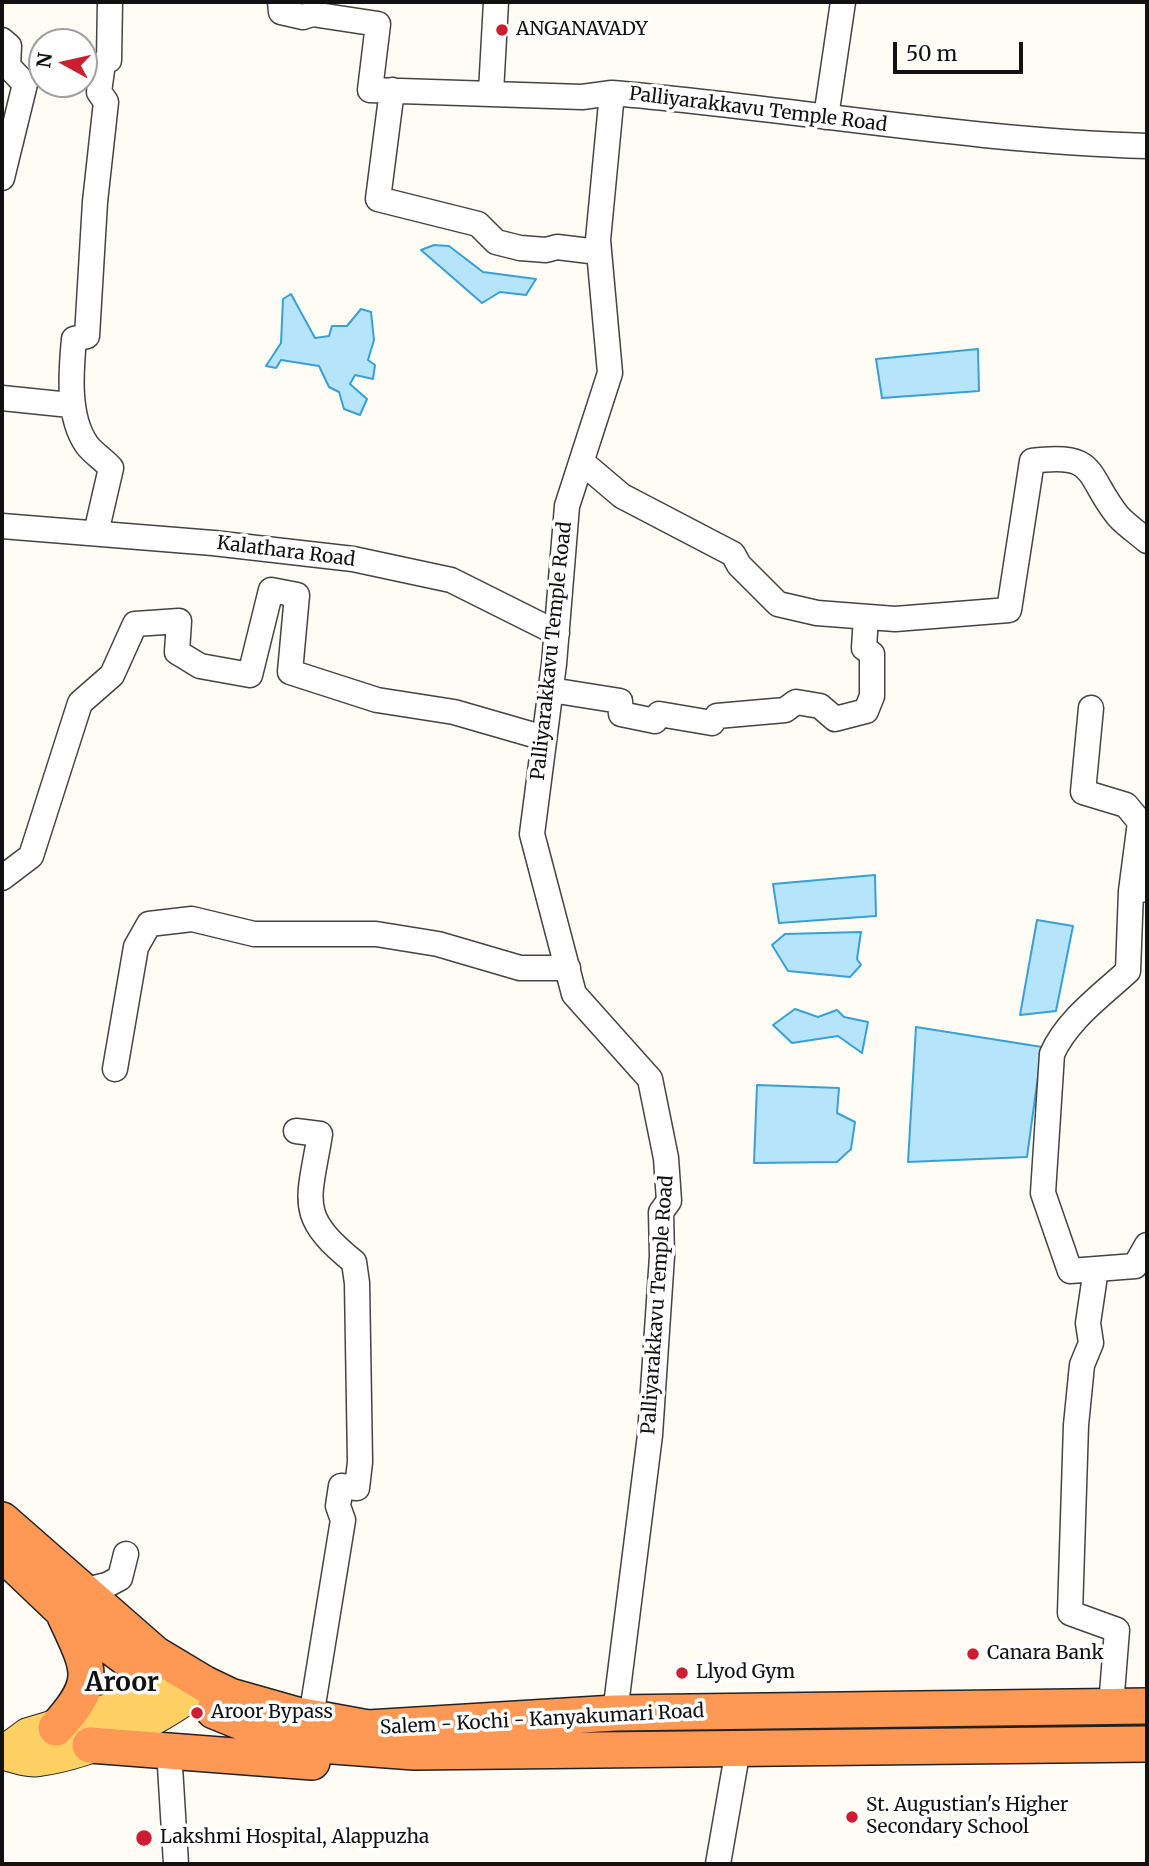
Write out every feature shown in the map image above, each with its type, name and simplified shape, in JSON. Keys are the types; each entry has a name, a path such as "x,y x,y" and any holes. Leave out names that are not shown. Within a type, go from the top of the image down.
{"highway":[{"name":"Salem - Kochi - Kanyakumari Road","path":"2,1520 123,1657 186,1685 302,1730 414,1752 1147,1744"},
{"name":"Salem - Kochi - Kanyakumari Road","path":"2,1553 73,1601"},
{"path":"56,1728 80,1700 86,1677 73,1601"},
{"name":"Salem - Kochi - Kanyakumari Road","path":"302,1730 615,1713 1147,1706"},
{"path":"141,1726 302,1730"},
{"path":"90,1745 372,1767 414,1752"}],"main road":[{"path":"2,1753 36,1761 90,1745 141,1726 186,1685"},
{"path":"2,1753 28,1734 56,1728 186,1685"}],"street":[{"path":"96,533 111,468 87,445 71,405 74,339 88,336 95,202 106,102 99,92 103,63 109,60 110,2"},
{"path":"280,2 281,12 303,17 312,14 378,24 370,90 582,97 612,93"},
{"path":"491,92 496,2"},
{"path":"826,117 843,2"},
{"path":"2,40 9,46 8,66 25,84 2,178"},
{"path":"392,90 378,199 478,224 496,242 520,248 547,250 557,247 598,251"},
{"name":"Palliyarakkavu Temple Road","path":"615,1713 650,1435 662,1256 661,1212 669,1200 667,1158 650,1079 574,994 532,834 551,690 566,506 583,463 610,373 598,251 612,93 724,102 944,133 1147,146"},
{"path":"2,398 71,405"},
{"path":"583,463 622,496 733,554 739,565 778,604 817,612 895,619 1009,610 1032,461 1061,457 1090,469 1118,516 1147,541"},
{"name":"Kalathara Road","path":"2,526 353,558 451,580 556,633"},
{"path":"2,878 31,856 80,703 112,675 135,624 179,621 177,652 200,666 250,675 271,590 297,595 290,672 377,700 454,712 544,737"},
{"path":"551,690 620,701 621,713 655,721 659,714 712,723 717,716 785,710 796,702 820,706 835,719 866,711 872,696 872,654 864,648 866,617"},
{"path":"1091,708 1083,792 1126,805 1140,822 1139,890 1128,971 1058,1040 1049,1065 1043,1193 1070,1271 1135,1266 1147,1245"},
{"path":"115,1069 136,947 149,924 156,922 192,919 254,934 376,934 438,944 520,968 568,968"},
{"path":"296,1131 320,1134 309,1205 312,1220 331,1244 354,1262 357,1283 360,1462 357,1488 341,1486 338,1506 343,1521 302,1730"},
{"path":"1096,1269 1088,1323 1091,1343 1082,1365 1076,1424 1070,1613 1117,1630 1111,1706"},
{"path":"73,1601 120,1578 126,1554"},
{"path":"718,1864 738,1749"},
{"path":"169,1750 176,1864"}],"water":[{"path":"434,245 449,246 483,272 536,279 526,295 500,292 482,303 421,250"},
{"path":"291,294 315,338 329,336 332,326 347,326 361,309 371,312 374,340 368,360 375,365 373,379 355,375 350,384 367,399 360,415 344,409 339,392 329,387 319,366 281,360 276,368 266,366 281,343 283,299"},
{"path":"978,349 979,391 882,398 876,359"},
{"path":"875,875 876,916 779,923 773,884"},
{"path":"1037,920 1073,926 1056,1011 1020,1015"},
{"path":"861,932 857,959 861,965 850,977 788,971 772,945 785,934"},
{"path":"795,1009 818,1017 837,1010 844,1017 868,1022 862,1053 838,1036 792,1043 773,1025"},
{"path":"916,1027 1042,1047 1027,1157 908,1162"},
{"path":"757,1085 839,1088 837,1113 855,1122 851,1149 837,1162 754,1163"}],"place":[{"name":"ANGANAVADY","path":"502,30"},
{"name":"Canara Bank","path":"973,1654"},
{"name":"Llyod Gym","path":"682,1673"},
{"name":"Aroor Bypass","path":"197,1713"},
{"name":"St. Augustian's Higher Secondary School","path":"852,1817"},
{"name":"Lakshmi Hospital, Alappuzha","path":"144,1838"}],"district":[{"name":"Aroor","path":"122,1684"}]}
